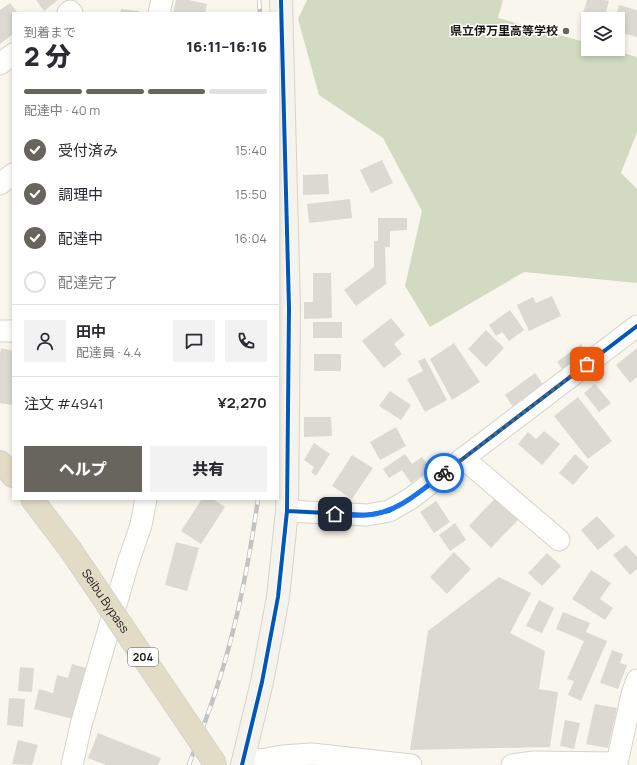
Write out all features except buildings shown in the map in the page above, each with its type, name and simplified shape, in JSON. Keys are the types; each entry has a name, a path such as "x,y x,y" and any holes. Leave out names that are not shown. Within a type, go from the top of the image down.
{"highway":[{"path":"0,462 12,475"},
{"name":"Seibu Bypass","path":"33,500 70,549 216,765"}],"street":[{"path":"159,12 162,0"},
{"path":"281,0 289,308 287,511 276,605 262,682 243,761 312,754 411,765"},
{"path":"0,64 12,55"},
{"path":"0,184 12,175"},
{"path":"287,511 367,516 389,511 410,499 637,326"},
{"path":"0,331 12,331"},
{"path":"463,458 559,540"},
{"path":"72,765 81,725 128,563 141,525 146,500"},
{"path":"512,765 534,762 617,763 632,694 637,680"}],"green space":[{"path":"307,0 503,0 498,18 581,41 581,56 625,56 625,54 637,57 637,132 621,173 637,189 637,283 524,272 430,327 405,286 422,211 383,138 319,95 298,19"}],"railway":[{"path":"259,0 260,12"},
{"path":"189,765 214,697 231,641 251,547 258,500"}],"cycle path":[{"path":"242,765 262,682 278,597 287,511 289,308 281,0"},
{"path":"287,511 367,515 389,511 410,499 637,326"}],"way so far":[{"path":"444,473 587,364"}],"place":[{"name":"県立伊万里高等学校","path":"566,31"}],"route":[{"path":"335,514 367,516 389,511 410,499 444,473"}]}
